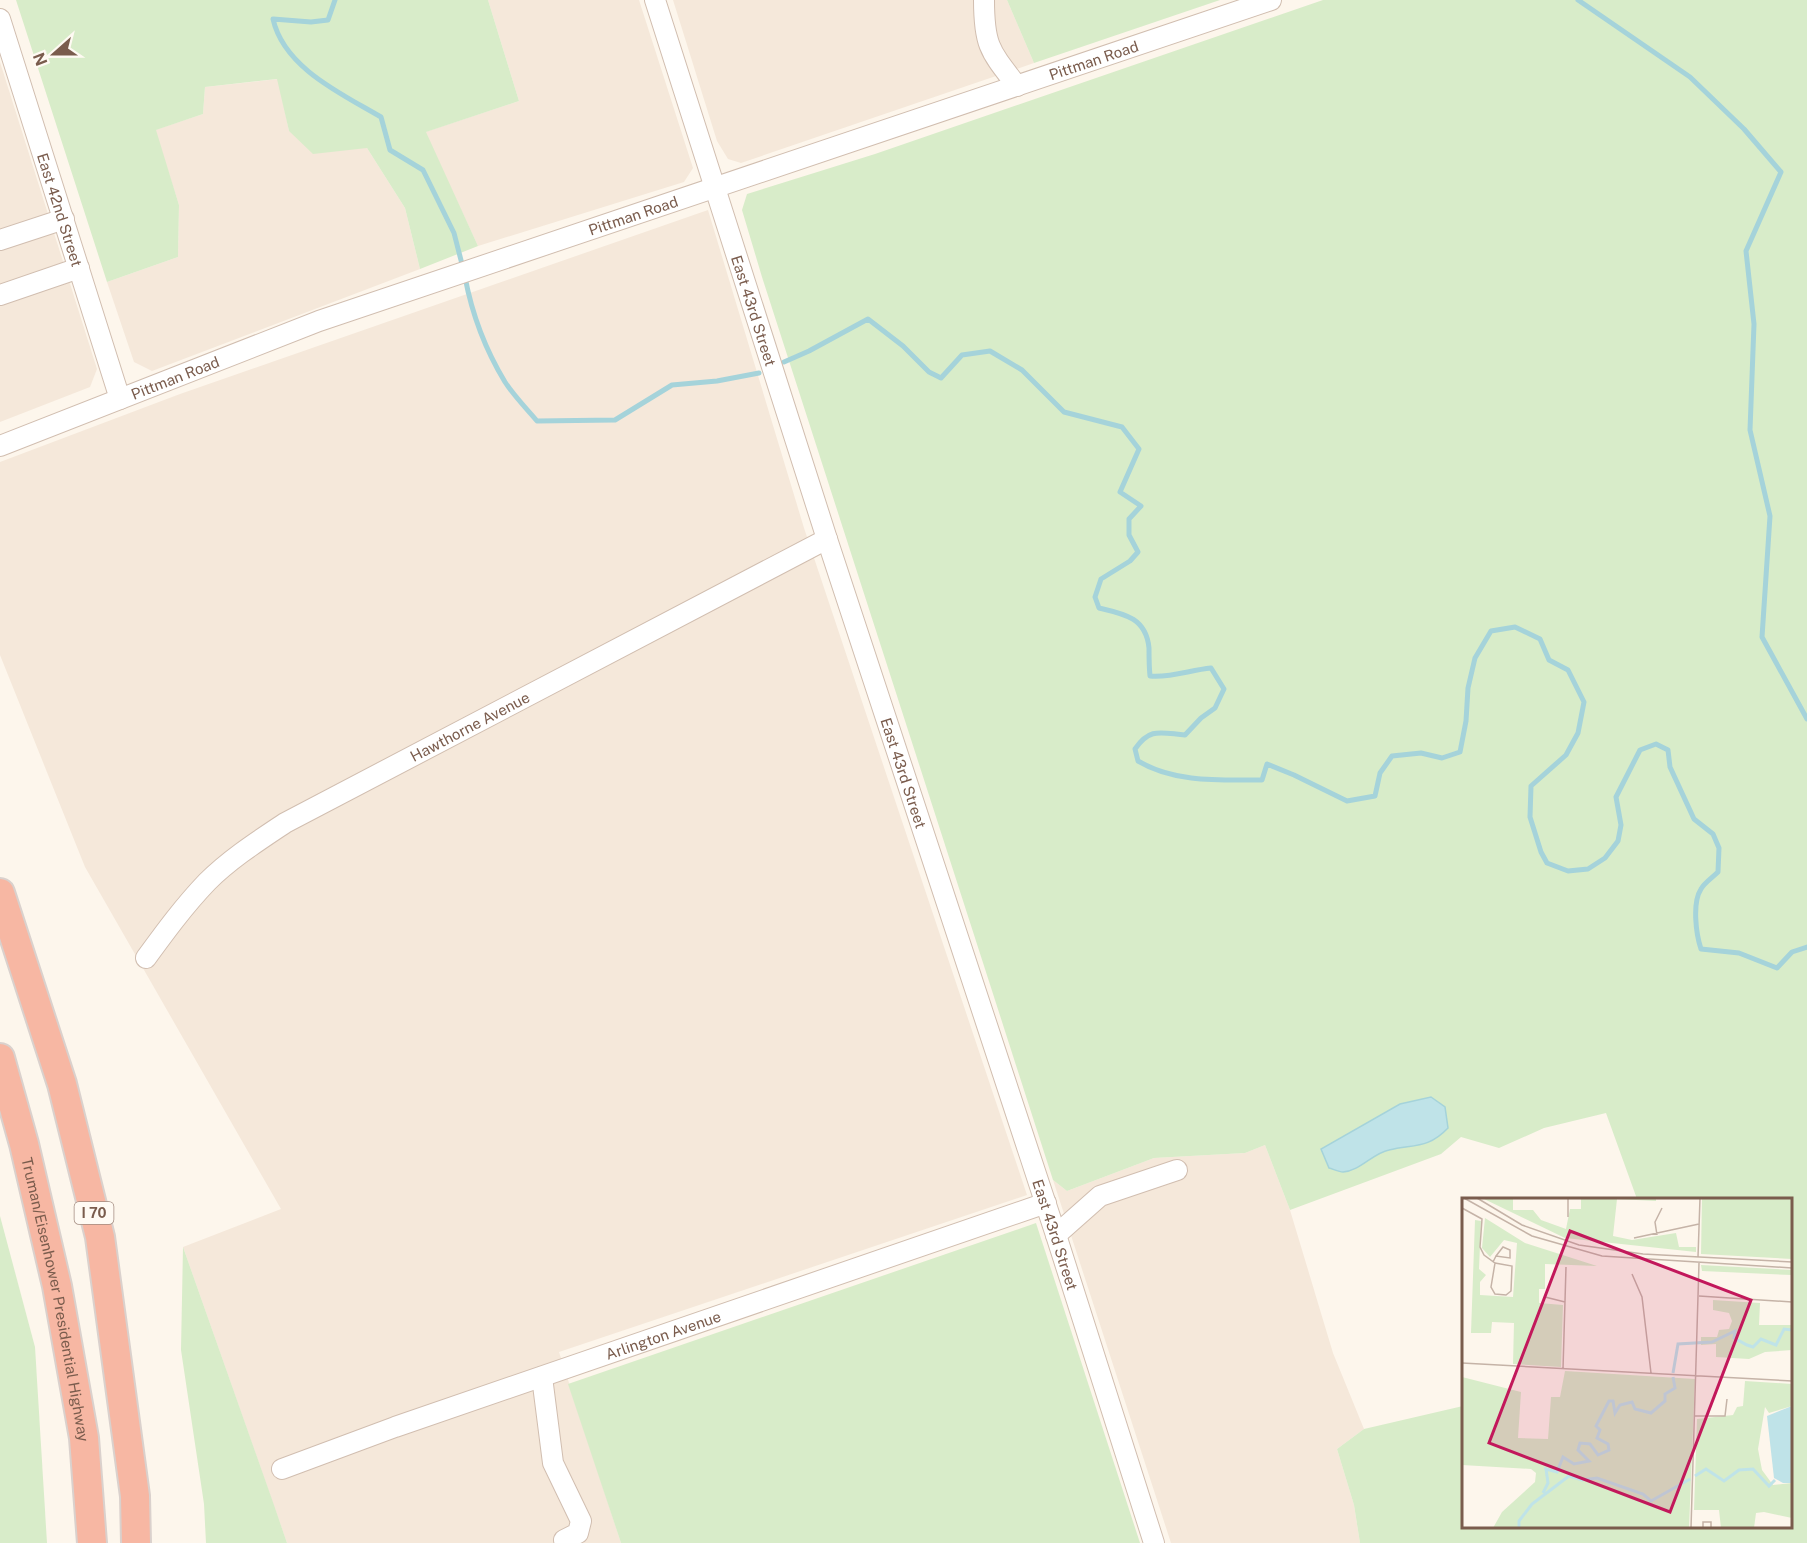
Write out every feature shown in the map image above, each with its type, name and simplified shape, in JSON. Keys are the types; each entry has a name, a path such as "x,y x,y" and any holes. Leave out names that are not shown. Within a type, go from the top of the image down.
{"highway":[{"name":"I 70","path":"0,893 62,1084 100,1237 135,1496 136,1543"},
{"name":"Truman/Eisenhower Presidential Highway","path":"0,1058 24,1144 57,1286 84,1438 92,1543"}],"street":[{"name":"East 43rd Street","path":"655,0 827,539 1046,1203 1154,1543"},
{"path":"984,0 986,39 992,54 1017,86"},
{"name":"Pittman Road","path":"0,446 319,321 1271,0"},
{"name":"East 42nd Street","path":"0,19 120,399"},
{"path":"0,240 64,219"},
{"path":"0,295 79,268"},
{"name":"Hawthorne Avenue","path":"146,958 173,921 208,882 242,852 285,823 827,539"},
{"path":"1056,1235 1100,1196 1177,1170"},
{"name":"Arlington Avenue","path":"282,1469 395,1427 1046,1203"},
{"path":"542,1377 546,1422 554,1463 581,1521 578,1533 564,1540"}],"shaded area":[{"path":"488,0 639,0 693,168 684,182 478,246 425,132 519,101"},
{"path":"673,0 1007,0 1034,63 741,163 728,159 717,141"},
{"path":"0,62 97,369 90,387 0,422"},
{"path":"278,79 289,131 367,148 405,208 420,269 152,371 134,362 107,282 178,257 179,205 155,130 203,114 205,87"},
{"path":"708,210 804,528 1027,1195 559,1352 621,1543 287,1543 183,1247 281,1209 85,867 0,655 0,462 180,394"},
{"path":"1265,1145 1290,1210 1333,1353 1364,1429 1337,1449 1354,1505 1360,1543 1171,1543 1053,1180 1067,1191 1154,1158 1245,1153"}],"green space":[{"path":"16,0 488,0 519,101 426,132 478,246 420,269 405,208 367,148 313,154 289,131 277,79 205,87 203,114 156,130 179,205 178,257 107,282"},
{"path":"1007,0 1220,0 1034,63"},
{"path":"1323,0 1807,0 1807,1543 1360,1543 1354,1505 1337,1449 1364,1429 1462,1406 1462,1528 1792,1528 1792,1198 1637,1198 1606,1113 1544,1128 1499,1148 1461,1137 1441,1154 1290,1210 1265,1145 1245,1153 1154,1158 1067,1191 1053,1180 742,210 747,194 875,154"},
{"path":"0,1216 35,1347 47,1543 0,1543"},
{"path":"1036,1223 1140,1543 621,1543 568,1384"},
{"path":"183,1247 287,1543 206,1543 204,1504 181,1350"}],"water":[{"path":"1431,1097 1445,1107 1448,1128 1441,1135 1427,1143 1383,1152 1349,1171 1341,1172 1329,1168 1321,1149 1400,1104"}],"waterway":[{"path":"335,0 328,20 311,22 273,19 279,36 289,52 316,78 381,117 390,150 423,170 454,233 463,268"},
{"path":"1578,0 1690,77 1744,129 1781,172 1746,251 1754,324 1750,430 1770,516 1762,637 1807,719"},
{"path":"465,277 475,318 491,357 516,397 537,421 615,420 672,385 717,381 759,373"},
{"path":"784,362 868,319 903,346 929,372 941,378 962,355 990,351 1022,370 1064,412 1122,427 1139,449 1120,492 1141,506 1129,519 1129,535 1138,552 1130,561 1101,579 1095,597 1099,608 1125,615 1133,619 1144,630 1149,648 1150,676 1165,676 1211,668 1224,689 1215,708 1201,718 1185,735 1157,733 1151,734 1140,742 1135,749 1138,761 1182,777 1214,780 1262,780 1267,764 1347,801 1375,796 1380,773 1392,756 1421,753 1442,758 1460,752 1466,721 1468,688 1475,658 1491,631 1515,627 1540,639 1549,660 1568,670 1584,702 1578,733 1566,755 1531,786 1530,817 1541,852 1547,863 1568,871 1588,869 1605,858 1618,841 1621,825 1616,797 1640,750 1656,744 1668,750 1670,767 1694,819 1713,834 1719,848 1718,872 1702,887 1696,902 1696,927 1701,949 1739,953 1777,968 1792,952 1807,947"}]}
